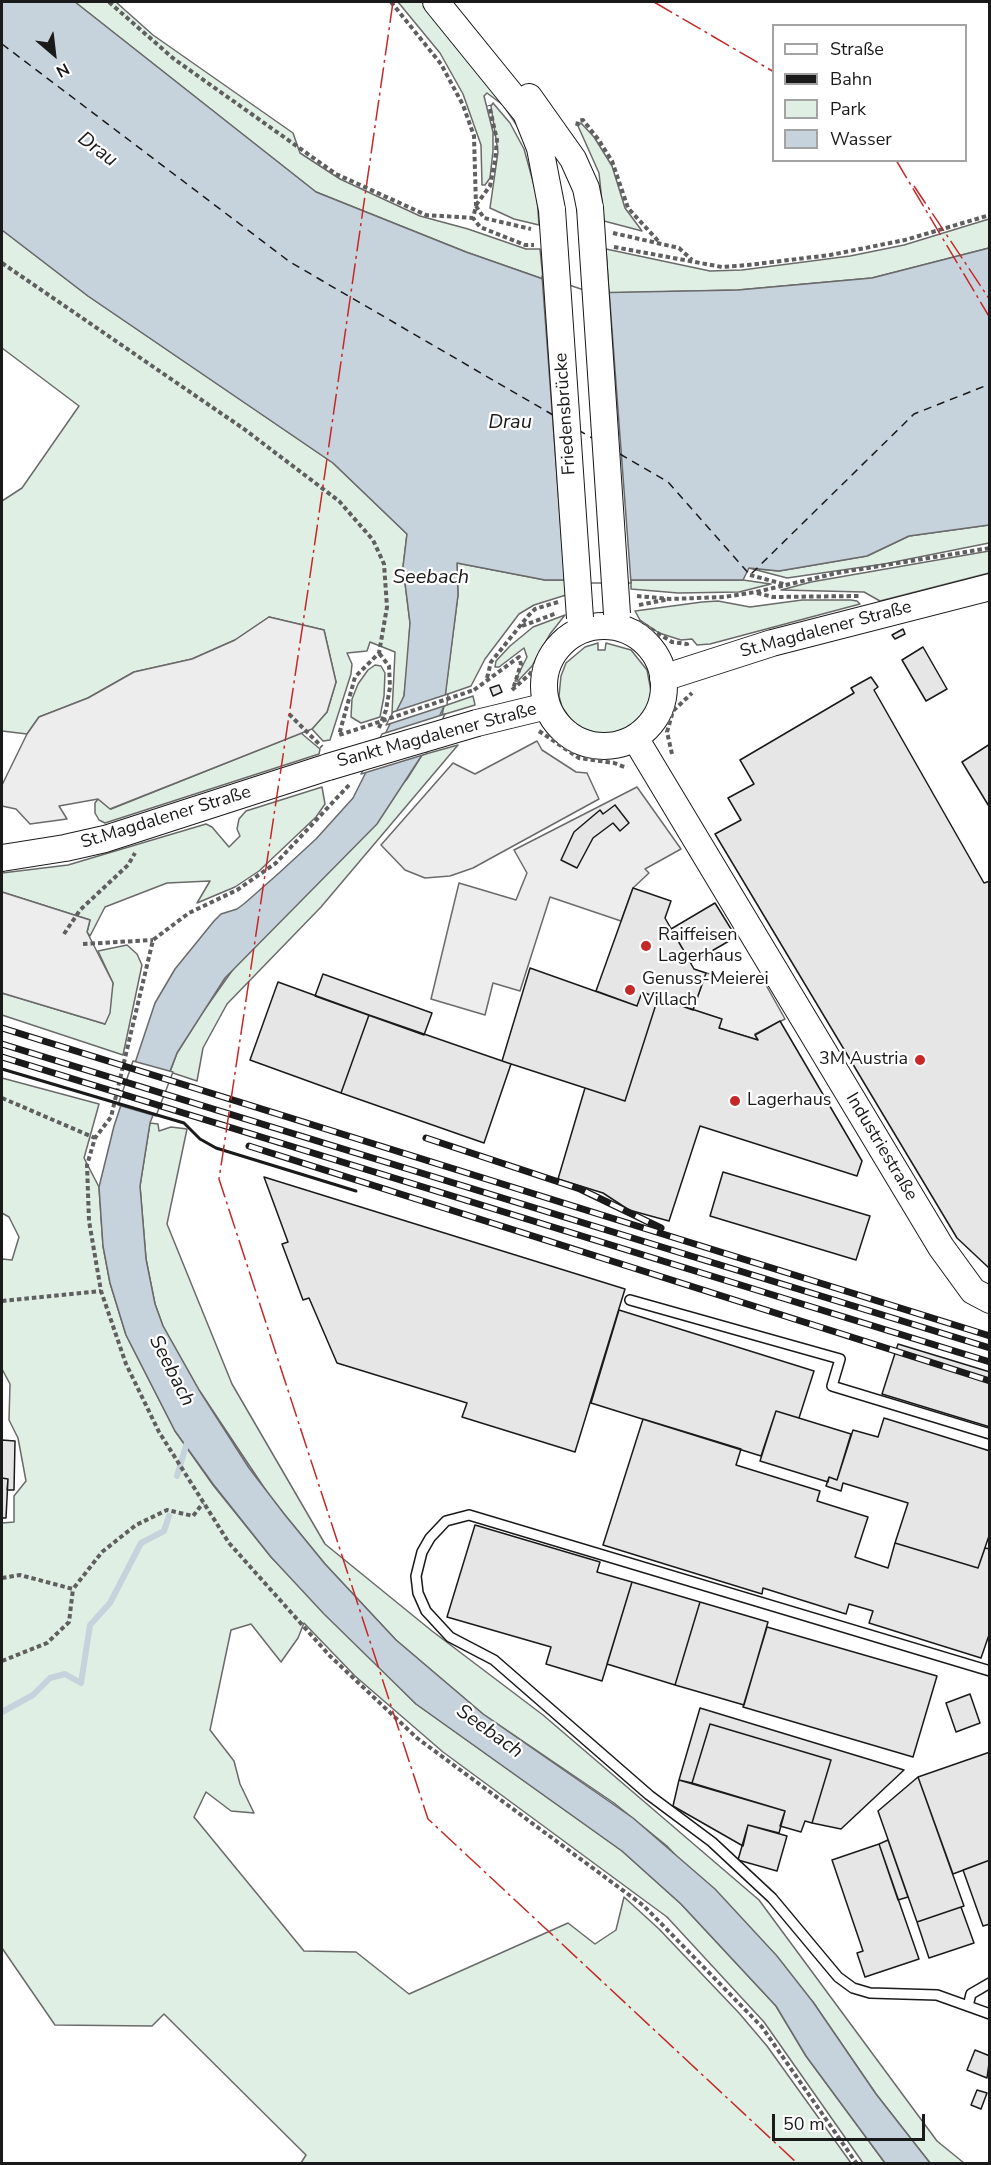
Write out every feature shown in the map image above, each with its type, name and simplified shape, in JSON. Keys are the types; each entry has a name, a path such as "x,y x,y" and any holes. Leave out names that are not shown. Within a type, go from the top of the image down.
{"street":[{"path":"436,2 456,25"},
{"name":"Friedensbrücke","path":"456,25 526,93 550,124 580,173 590,208 626,622"},
{"name":"Friedensbrücke","path":"456,25 526,113 540,148 552,210 574,625"},
{"name":"St.Magdalener Straße","path":"663,678 873,615 990,587"},
{"path":"626,622 636,636 652,651 663,678 662,704 653,722 635,738 621,744 601,747 574,739 557,725 547,706 544,693 546,668 574,625 601,626 626,622"},
{"name":"Sankt Magdalener Straße","path":"329,760 547,706"},
{"name":"Industriestraße","path":"635,738 941,1247 973,1291 990,1300"},
{"name":"St.Magdalener Straße","path":"2,858 65,848 142,827 329,760"}],"lane":[{"path":"630,1300 840,1359 832,1386 990,1434"},
{"path":"989,1668 469,1515 446,1521 430,1538 422,1552 416,1576 418,1593 426,1611 450,1637 494,1659 649,1795 712,1842 772,1898 838,1977 853,1988 870,1993 937,1995 990,2014"},
{"path":"968,2006 971,1994 990,1983"}],"path":[{"path":"109,2 174,59 336,174 426,215 473,218 480,227 525,245 537,245"},
{"path":"391,2 441,64 463,105 474,136 476,206 473,218"},
{"path":"476,206 492,179 496,140 489,105 494,102"},
{"path":"579,131 576,123 582,120 612,161 630,212 660,243"},
{"path":"608,246 722,267 830,255 905,240 990,215"},
{"path":"2,263 244,429 339,501 373,540 384,564 387,607 379,653 355,677 339,735 474,690 487,678 519,657 521,664 513,690 535,667 549,641 574,625"},
{"path":"671,599 756,592 837,573 990,548"},
{"path":"750,575 788,585"},
{"path":"756,592 773,597 860,596 867,603 873,615"},
{"path":"626,622 672,642 687,644 698,688 673,711 667,732 673,757"},
{"path":"487,678 491,662 521,626"},
{"path":"378,730 386,710 390,687 389,666 379,653"},
{"path":"289,714 329,760"},
{"path":"531,729 543,732 579,758 614,763 634,773"},
{"path":"83,944 153,939 189,913 237,890 276,863 308,831 354,777"},
{"path":"64,934 80,910 128,865 138,849 142,827"},
{"path":"153,939 111,1117 95,1138 87,1165 89,1210 101,1291 126,1364 183,1471 229,1543 330,1656 409,1730 644,1906 762,2027 857,2163"},
{"path":"2,1098 95,1138"},
{"path":"2,1301 101,1291"},
{"path":"2,1660 47,1643 69,1622 73,1589 102,1552 136,1525 167,1510 193,1516 203,1503"},
{"path":"2,1578 20,1575 73,1589"}],"green space":[{"path":"75,2 116,2 153,35 293,133 300,153 340,179 420,216 468,229 526,249 540,249 543,279 466,252 316,192"},
{"path":"398,2 422,2 490,81 513,110 532,160 520,130 503,105 487,93 484,96 493,132 493,151 490,178 485,185 482,185 481,145 463,94 440,53"},
{"path":"493,103 510,123 524,149 537,196 539,225 514,219 490,208 498,152 491,106"},
{"path":"581,123 594,137 612,166 625,208 642,231 604,221 599,173 578,126"},
{"path":"989,219 989,248 872,278 738,290 609,293 606,249 710,271 742,270 850,256 904,245"},
{"path":"2,230 88,296 333,463 407,534 403,567 410,623 408,659 404,696 397,711 392,713 395,652 370,642 367,651 347,653 352,664 351,674 330,740 323,741 312,729 327,712 336,682 324,630 269,617 235,640 192,659 134,672 88,698 39,717 27,734 2,731 2,501 22,488 79,406 2,348"},
{"path":"989,525 989,543 884,564 787,578 749,568 779,571 867,556 909,536"},
{"path":"989,551 989,573 880,601 864,592 781,590 811,582"},
{"path":"457,563 545,580 565,580 566,595 534,605 519,614 485,659 471,686 445,695 458,595"},
{"path":"631,580 743,580 771,584 739,592 678,593 631,589"},
{"path":"802,600 851,600 860,604 710,644 697,645 692,639 681,640 659,633 640,620 635,611 702,602 718,601 750,607"},
{"path":"565,615 550,634 532,666 518,681 515,681 527,657 524,648 499,667 495,667 496,661 510,646 533,627"},
{"path":"598,643 598,650 605,650 606,643 631,650 647,670 651,691 648,708 636,724 621,733 606,736 583,731 574,724 562,707 559,696 561,676 566,663 585,647"},
{"path":"375,665 381,666 385,673 380,717 361,723 351,717 352,699 358,684 368,670"},
{"path":"473,696 475,705 442,715 444,706"},
{"path":"301,733 320,749 319,754 105,823 99,820 95,813 95,803 98,799 111,809"},
{"path":"458,745 321,907 227,1004 203,1048 197,1081 170,1072 177,1053 200,1016 239,961 284,916 407,779 422,755"},
{"path":"322,787 325,804 316,817 259,871 235,887 197,903 210,881 167,883 105,907 90,936 87,932 90,920 2,892 2,873 68,865 206,824 212,827 229,847 240,836 237,829 239,819 246,811"},
{"path":"127,945 137,954 142,965 123,1055 2,1015 2,993 105,1024 113,983 98,951"},
{"path":"2,1078 99,1104 84,1158 99,1187 103,1246 110,1283 126,1335 175,1431 213,1485 271,1557 416,1704 622,1851 681,1904 776,2006 806,2056 885,2163 863,2163 764,2022 667,1917 443,1752 355,1676 304,1623 298,1638 281,1662 251,1624 231,1630 210,1730 234,1761 240,1784 254,1813 231,1811 206,1792 194,1817 304,1951 356,1952 409,1994 568,1923 595,1944 616,1930 624,1897 659,1929 739,2013 767,2046 851,2163 301,2163 306,2155 164,2014 152,2026 55,2025 2,1948 2,1523 14,1522 14,1496 26,1481 18,1438 9,1420 10,1384 2,1369 2,1259 12,1260 19,1237 9,1217 2,1213"},
{"path":"150,1123 158,1124 159,1131 171,1127 187,1129 167,1224 232,1384 325,1544 432,1631 543,1715 759,1900 937,2141 964,2163 930,2163 876,2094 813,2002 667,1846 614,1803 483,1714 396,1640 325,1564 271,1498 199,1390 163,1326 155,1304 146,1259 140,1186"}],"shaded area":[{"path":"269,617 324,630 336,682 327,712 312,729 110,809 98,799 59,806 67,819 30,824 16,809 2,806 2,785 27,734 39,717 88,698 134,672 192,659 235,640"},
{"path":"537,741 542,750 576,772 587,773 599,799 473,868 450,876 425,878 405,870 381,845 453,763 475,774"},
{"path":"637,787 681,849 645,869 649,873 633,888 621,921 550,897 520,991 493,983 485,1015 431,999 459,883 516,900 527,873 514,850"},
{"path":"2,892 90,920 87,932 113,983 110,1013 105,1024 2,993"},
{"path":"706,973 745,983 761,976 785,1019 755,1034 758,1040 719,1028 721,1019 693,1010"}],"water":[{"name":"Drau","path":"2,2 75,2 316,192 466,252 583,293 738,290 872,278 989,248 989,525 909,536 867,556 779,571 749,568 743,580 545,580 457,563 458,595 444,706 422,755 377,824 225,978 177,1053 150,1123 140,1186 146,1259 155,1304 163,1326 199,1390 249,1468 285,1515 325,1564 396,1640 483,1714 633,1818 715,1889 777,1956 813,2002 876,2094 930,2163 885,2163 806,2056 776,2006 681,1904 622,1851 416,1704 324,1614 271,1557 213,1484 175,1431 126,1335 110,1283 103,1246 99,1187 114,1126 155,1003 175,969 214,921 221,914 237,909 279,873 316,839 353,798 404,696 410,623 403,567 407,534 333,463 88,296 2,230"}],"pier":[{"path":"542,276 584,290 609,290 631,583 565,583"},
{"path":"448,694 447,705 386,725 393,712"},
{"path":"445,714 426,754 361,774 382,734"},
{"path":"133,1061 173,1072 156,1116 118,1105"}],"building":[{"path":"903,629 905,634 895,639 892,635"},
{"path":"923,647 947,689 926,701 902,660"},
{"name":"3M Austria","path":"871,677 878,687 874,690 984,883 990,881 989,1268 957,1238 715,834 741,820 728,798 754,784 740,760 854,693 851,688"},
{"path":"499,685 502,692 493,696 490,688"},
{"path":"990,744 990,808 962,762"},
{"path":"615,805 629,823 620,831 613,823 593,838 577,868 561,860 574,832 600,810 603,814"},
{"name":"Raiffeisen Lagerhaus","path":"633,888 671,901 665,918 694,969 706,973 693,1010 642,992 637,1006 596,991"},
{"path":"715,903 736,937 691,963 671,929"},
{"path":"530,968 637,1006 642,992 658,998 625,1101 502,1061"},
{"path":"323,974 432,1013 424,1035 315,996"},
{"path":"278,982 369,1015 341,1093 250,1060"},
{"path":"658,998 722,1019 719,1028 758,1040 755,1035 780,1021 862,1161 857,1176 700,1126 669,1221 629,1210 603,1193 558,1179 585,1088 625,1101"},
{"path":"369,1015 511,1064 484,1143 341,1093"},
{"path":"723,1172 870,1216 856,1260 710,1216"},
{"path":"264,1177 625,1289 575,1452 462,1417 467,1403 337,1363 309,1298 303,1300 282,1244 288,1242"},
{"path":"619,1310 814,1371 799,1418 776,1411 761,1456 591,1403"},
{"path":"898,1344 990,1372 990,1427 882,1394"},
{"path":"776,1411 851,1434 837,1480 829,1477 828,1482 760,1461"},
{"path":"884,1418 990,1451 990,1533 978,1568 895,1543 908,1503 843,1483 841,1491 826,1486 829,1477 837,1480 853,1430 878,1437"},
{"path":"643,1419 741,1449 736,1465 820,1491 817,1501 868,1517 855,1557 888,1568 895,1543 978,1568 985,1548 990,1549 990,1632 981,1658 869,1623 873,1611 849,1604 846,1614 763,1588 762,1594 603,1545"},
{"path":"2,1440 15,1441 14,1490 7,1490 8,1479 2,1478"},
{"path":"2,1478 8,1479 6,1518 2,1518"},
{"path":"475,1525 600,1562 597,1572 632,1582 602,1681 546,1664 551,1647 447,1617"},
{"path":"632,1582 700,1602 675,1685 607,1664"},
{"path":"700,1602 768,1622 744,1705 675,1685"},
{"path":"767,1627 937,1676 913,1757 743,1707"},
{"path":"970,1694 980,1723 956,1732 946,1703"},
{"path":"700,1708 904,1770 841,1829 812,1823 831,1760 710,1724 692,1783 679,1780"},
{"path":"710,1724 831,1760 812,1823 805,1821 801,1832 780,1826 785,1811 692,1783"},
{"path":"990,1752 990,1860 953,1874 918,1777"},
{"path":"918,1777 964,1906 917,1922 878,1811"},
{"path":"679,1780 785,1811 779,1833 748,1825 743,1846 673,1806"},
{"path":"748,1825 787,1836 777,1871 738,1860"},
{"path":"888,1840 908,1897 898,1900 879,1844"},
{"path":"879,1844 919,1959 865,1977 857,1953 863,1951 832,1860"},
{"path":"990,1860 990,1924 983,1926 963,1870"},
{"path":"961,1907 974,1943 929,1958 917,1922"},
{"path":"975,2050 990,2056 987,2078 967,2070"},
{"path":"977,2090 987,2093 981,2109 971,2105"}],"waterway":[{"path":"177,1476 188,1439"},
{"path":"2,1712 33,1695 50,1678 65,1674 81,1683 90,1625 110,1603 141,1543 164,1531 169,1516"}],"ferry route":[{"path":"2,44 290,262 553,415"},
{"path":"620,454 668,482 750,575 914,414 990,384"},
{"path":"578,430 592,438"}],"railway":[{"path":"2,1028 990,1336"},
{"path":"2,1044 990,1348"},
{"path":"2,1057 990,1362"},
{"path":"426,1138 580,1189 661,1228"},
{"path":"249,1146 990,1381"}],"wall":[{"path":"2,1069 184,1123 200,1139 216,1148 356,1191"}],"power":[{"path":"393,2 308,590 219,1179 428,1819 798,2164"},
{"path":"654,2 772,71"},
{"path":"897,162 990,318"},
{"path":"914,186 990,300"}],"place":[{"name":"Raiffeisen Lagerhaus","path":"646,946"},
{"name":"Genuss-Meierei Villach","path":"630,990"},
{"name":"3M Austria","path":"920,1060"},
{"name":"Lagerhaus","path":"735,1101"}],"water label":[{"name":"Seebach","path":"431,578"},
{"name":"Seebach","path":"171,1371"},
{"name":"Seebach","path":"489,1732"}]}
